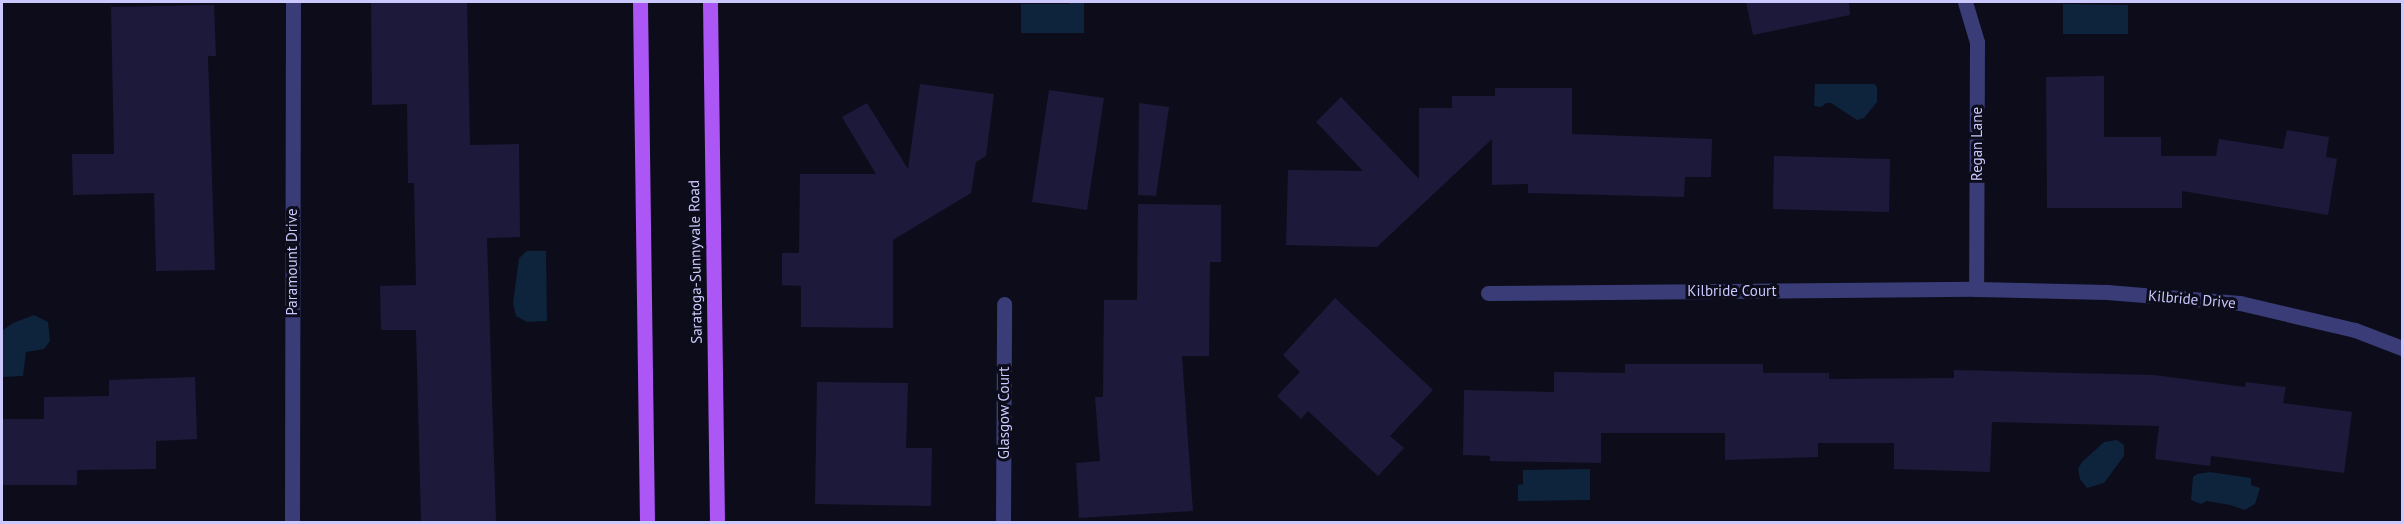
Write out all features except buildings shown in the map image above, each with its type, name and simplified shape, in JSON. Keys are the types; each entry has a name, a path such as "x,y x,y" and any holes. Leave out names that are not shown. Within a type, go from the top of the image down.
{"main road":[{"path":"640,2 647,522"},
{"name":"Saratoga-Sunnyvale Road","path":"710,2 717,522"}],"street":[{"name":"Paramount Drive","path":"292,522 293,2"},
{"name":"Regan Lane","path":"1965,2 1977,42 1976,289"},
{"name":"Kilbride Court","path":"1488,293 1976,289"},
{"name":"Kilbride Drive","path":"1976,289 2108,292 2240,303 2355,330 2403,348"},
{"name":"Glasgow Court","path":"1003,522 1005,304"}],"water":[{"path":"1070,2 1084,2 1084,33 1021,33 1021,4 1069,4"},
{"path":"2063,4 2128,5 2128,34 2063,34"},
{"path":"1815,84 1874,84 1877,87 1877,102 1864,118 1857,120 1831,103 1826,103 1821,107 1814,106"},
{"path":"527,251 546,251 547,321 527,322 516,316 513,303 519,258"},
{"path":"34,315 48,322 50,341 44,349 26,352 23,376 2,377 2,331 13,323"},
{"path":"2117,440 2124,445 2124,456 2104,483 2087,488 2080,479 2078,469 2082,462 2104,442"},
{"path":"1590,469 1590,500 1518,501 1518,485 1523,484 1523,470"},
{"path":"2210,472 2251,478 2251,485 2260,488 2255,504 2245,510 2230,505 2207,501 2201,504 2191,500 2193,477"}]}
